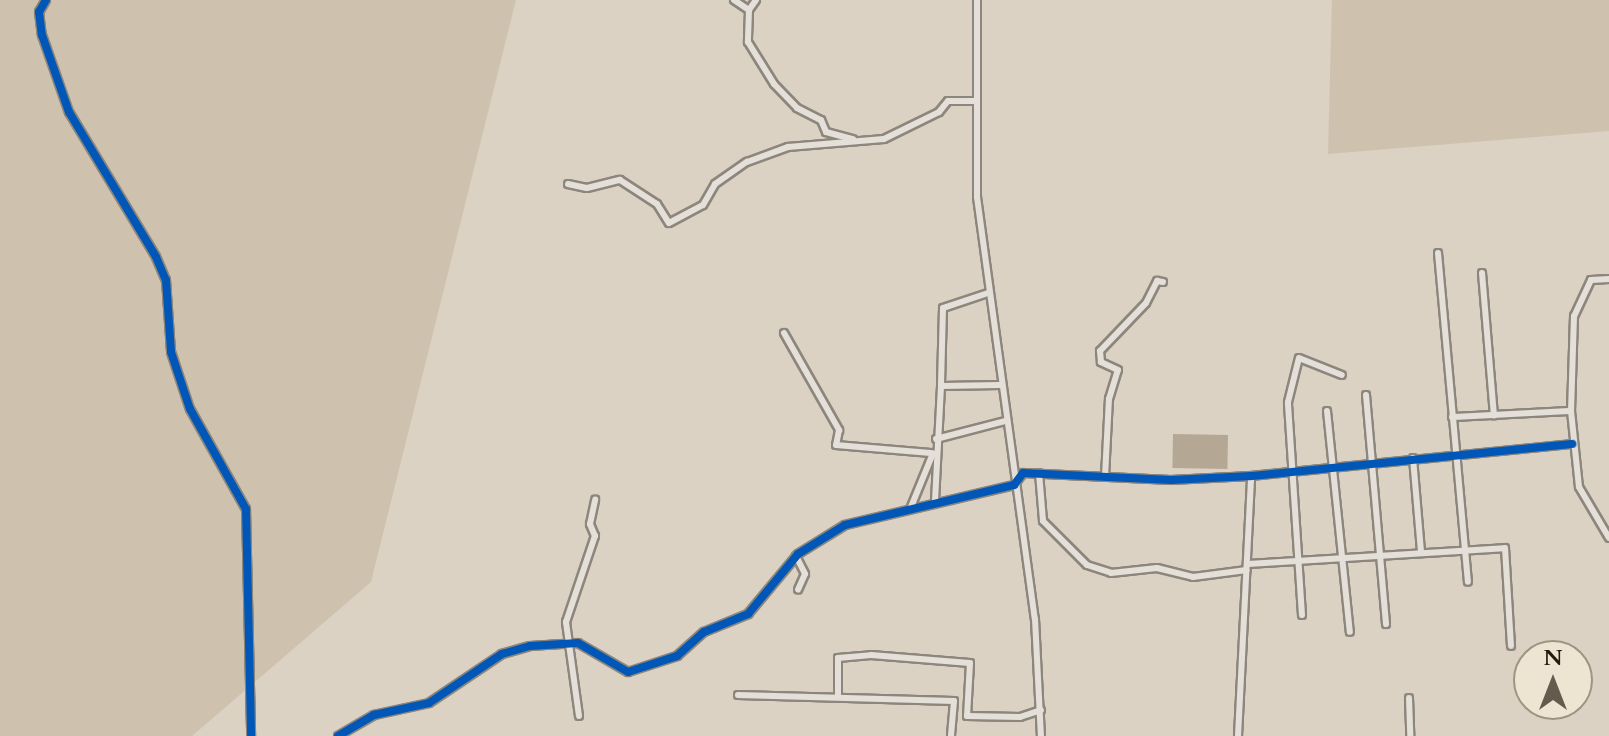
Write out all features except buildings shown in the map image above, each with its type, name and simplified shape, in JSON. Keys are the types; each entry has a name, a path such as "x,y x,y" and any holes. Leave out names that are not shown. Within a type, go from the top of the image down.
{"street":[{"path":"46,0 39,12 42,35 64,100 156,257 166,280 171,352 190,409 246,509 251,736"},
{"path":"734,0 751,4 748,42 774,84 797,108 816,115 826,132 860,140"},
{"path":"977,0 974,101 988,293 1041,710 1041,736"},
{"path":"568,184 587,188 620,180 657,204 669,223 703,205 715,184 747,162 821,143 896,134 950,100 974,101"},
{"path":"821,143 826,132"},
{"path":"1438,253 1468,582"},
{"path":"1482,273 1494,415"},
{"path":"1609,279 1591,280 1574,316 1571,411 1572,444 1579,487 1609,538"},
{"path":"1105,477 1109,399 1118,370 1101,362 1100,351 1146,303 1157,281 1163,282"},
{"path":"935,501 934,452 941,386 943,308 988,293"},
{"path":"784,333 839,430 836,445 934,452"},
{"path":"1302,615 1288,402 1299,358 1342,375"},
{"path":"941,386 1000,385"},
{"path":"1366,395 1386,624"},
{"path":"1327,411 1350,632"},
{"path":"1452,417 1571,411"},
{"path":"936,439 1005,421"},
{"path":"338,736 374,715 429,703 502,654 571,642 599,650 628,672 677,656 704,632 748,614 796,556 845,525 935,501 1014,485 1023,473 1105,477 1251,476 1333,465 1572,444"},
{"path":"911,507 934,452"},
{"path":"1413,458 1421,552"},
{"path":"1039,473 1043,521 1087,565 1111,573 1157,568 1193,577 1247,567 1505,548 1511,646"},
{"path":"1238,736 1251,476"},
{"path":"579,716 567,617 595,536 590,524 595,500"},
{"path":"796,556 805,574 798,590"},
{"path":"838,696 838,658 871,655 970,663 967,716 1020,717 1041,710"},
{"path":"738,695 954,701 951,736"},
{"path":"1409,698 1410,736"}],"shaded area":[{"path":"0,0 516,0 371,582 192,736 0,736"},
{"path":"1332,0 1609,0 1609,131 1328,154"},
{"path":"1173,434 1228,435 1227,469 1172,468"}],"cycle path":[{"path":"46,0 39,12 42,35 69,112 156,257 166,280 171,352 190,409 246,509 251,736"},
{"path":"338,736 374,715 429,703 502,654 530,646 578,643 628,672 677,656 704,632 748,614 798,554 845,525 1014,485 1023,473 1171,480 1251,476 1572,444"}]}
